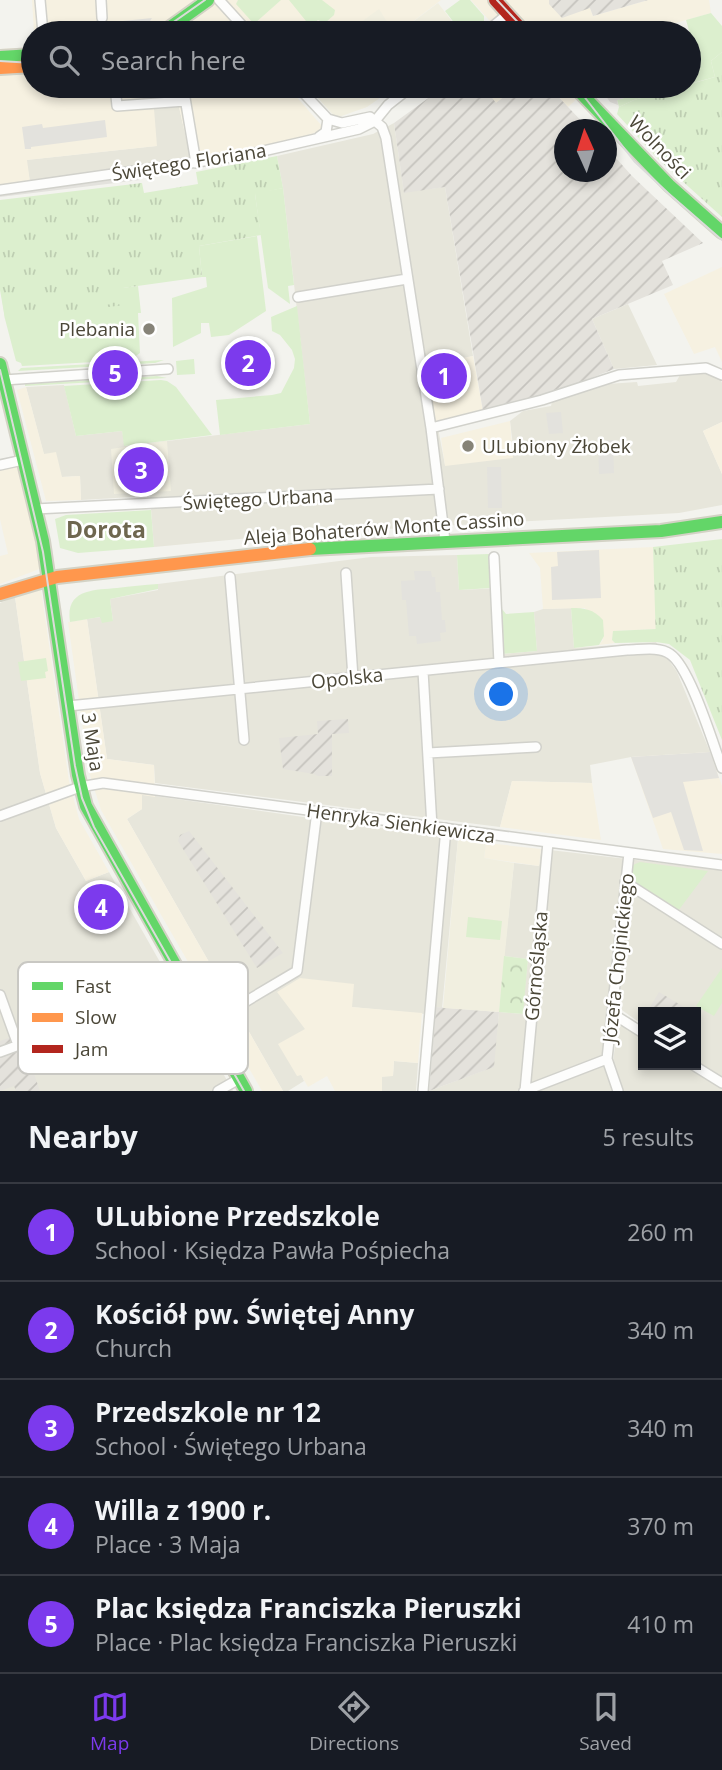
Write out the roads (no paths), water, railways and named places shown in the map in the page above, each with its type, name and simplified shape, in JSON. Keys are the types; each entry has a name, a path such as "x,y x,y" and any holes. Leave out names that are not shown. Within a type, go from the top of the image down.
{"street":[{"path":"40,0 42,21"},
{"path":"101,0 102,18"},
{"path":"182,21 208,0"},
{"path":"219,0 238,21"},
{"path":"495,0 514,21"},
{"path":"500,21 508,14"},
{"path":"0,57 21,56"},
{"path":"0,68 21,67"},
{"path":"116,98 117,106 185,101"},
{"path":"185,98 196,163"},
{"path":"308,98 328,119 342,123 366,117 375,121 382,127 386,138 446,541"},
{"path":"375,121 396,98"},
{"name":"Wolności","path":"586,98 669,185 722,232"},
{"path":"386,138 388,104"},
{"path":"317,138 326,132 328,119"},
{"name":"Świętego Floriana","path":"0,190 246,155 359,129 375,121"},
{"path":"298,297 407,279"},
{"name":"3 Maja","path":"0,363 49,579 80,786 96,826 173,962"},
{"path":"431,428 542,400 619,375 706,368 722,374"},
{"path":"4,380 168,369"},
{"path":"0,465 23,460"},
{"name":"Świętego Urbana","path":"35,509 439,489"},
{"name":"Aleja Bohaterów Monte Cassino","path":"0,594 49,579 344,546 661,531 722,522"},
{"path":"494,557 499,663"},
{"path":"346,573 353,678"},
{"path":"230,578 244,740"},
{"name":"Opolska","path":"68,706 627,650 659,650 669,653 676,660 702,711 722,768"},
{"path":"423,671 432,827"},
{"path":"428,753 536,747"},
{"name":"Henryka Sienkiewicza","path":"0,816 80,786 103,783 722,865"},
{"path":"248,1000 297,971 317,811"},
{"path":"423,1091 446,828"},
{"name":"Górnośląska","path":"525,1091 548,842"},
{"name":"Józefa Chojnickiego","path":"525,1091 607,1059 629,853"},
{"path":"625,882 722,944"},
{"path":"0,995 18,1045 0,1052"},
{"path":"613,1014 638,1030"},
{"path":"607,1059 618,1091"},
{"path":"701,1070 722,1083"},
{"path":"218,1091 243,1085"}],"tram line":[{"path":"175,21 205,0"},
{"path":"497,0 517,21"},
{"path":"0,61 21,62"},
{"path":"585,98 634,161 722,240"},
{"path":"0,370 43,552 82,798 94,827 171,962"},
{"path":"234,1074 244,1091"}],"place":[{"name":"Plebania","path":"149,329"},
{"name":"Kościół pw. Świętej Anny","path":"248,363"},
{"name":"Plac księdza Franciszka Pieruszki","path":"115,373"},
{"name":"ULubione Przedszkole","path":"444,376"},
{"name":"ULubiony Żłobek","path":"468,446"},
{"name":"Przedszkole nr 12","path":"141,470"},
{"name":"Willa z 1900 r.","path":"101,907"}],"district":[{"name":"Dorota","path":"106,529"}]}
